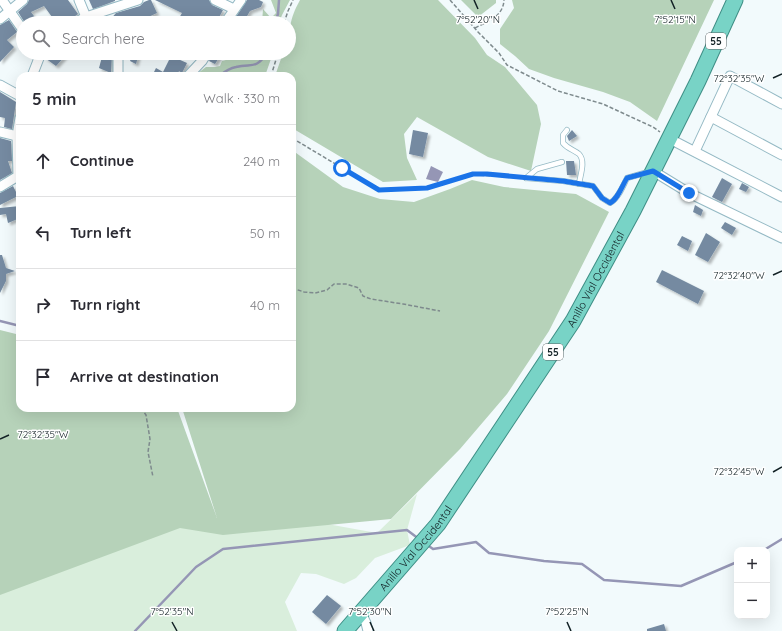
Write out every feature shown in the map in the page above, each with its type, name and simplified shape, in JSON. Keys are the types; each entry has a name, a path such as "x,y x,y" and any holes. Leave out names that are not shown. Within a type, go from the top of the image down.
{"highway":[{"name":"Anillo Vial Occidental","path":"346,631 438,524 573,321 634,211 670,139 735,0"}],"street":[{"path":"2,0 16,20"},
{"path":"0,19 23,0"},
{"path":"79,0 86,16"},
{"path":"89,16 138,0"},
{"path":"215,0 234,9"},
{"path":"230,16 241,0"},
{"path":"33,72 38,60"},
{"path":"118,60 118,72"},
{"path":"192,72 203,60"},
{"path":"695,151 730,76 782,104"},
{"path":"0,85 16,94"},
{"path":"711,117 782,155"},
{"path":"0,132 16,136"},
{"path":"670,139 782,197"},
{"path":"653,171 689,193 782,238"},
{"path":"0,187 16,178"},
{"path":"361,613 368,631"}],"lane":[{"path":"567,130 563,135 563,143 569,149 579,154 582,159 582,169 578,184"},
{"path":"526,178 537,169 562,162"},
{"path":"526,178 563,181 593,186 602,198 610,203 616,197 627,178 653,171"}],"path":[{"path":"286,16 293,0"},
{"path":"450,0 474,28 499,53 507,65 558,91 603,104 653,127 670,139"},
{"path":"474,28 498,15 504,8 504,0"},
{"path":"272,72 276,60"},
{"path":"296,140 379,190 427,188 473,174 526,178"},
{"path":"296,289 315,293 327,290 334,284 346,284 359,288 363,296 371,299 440,311"},
{"path":"143,412 146,415 150,439 148,452 153,476"}],"green space":[{"path":"271,0 290,0 282,16 273,16 276,13"},
{"path":"300,0 438,0 475,38 487,55 505,67 537,105 541,124 531,171 488,157 417,117 404,134 407,158 417,180 383,182 296,130 296,72 276,72 281,60 296,60 296,16 293,16"},
{"path":"461,0 496,0 496,3 478,17"},
{"path":"512,0 714,0 657,121 630,102 529,69 500,44 500,29 514,8"},
{"path":"263,9 269,16 262,16"},
{"path":"271,60 266,72 199,72 206,67 220,66 222,61"},
{"path":"296,153 343,187 380,199 414,202 472,180 504,187 576,194 609,212 549,331 507,394 460,449 391,519 223,535 180,528 0,595 0,330 16,334 16,412 178,412 217,518 183,412 296,412"},
{"path":"417,494 407,530 410,545 375,558 356,578 344,584 316,574 301,573 285,602 297,631 0,631 0,541 53,516 180,528 327,524 377,533"}],"water":[{"path":"431,166 443,172 438,182 426,179"}],"building":[{"path":"29,0 68,0 78,14 75,16 51,16 44,6 31,12 34,16 21,16 18,12 27,4"},
{"path":"89,0 115,0 115,1 93,9"},
{"path":"151,0 157,13 150,16 113,16 116,13 140,6 144,2"},
{"path":"155,0 209,0 212,5 223,10 220,16 180,16 182,13"},
{"path":"247,0 259,0 263,2 261,7 250,11 247,16 237,16"},
{"path":"9,20 16,33 7,40 14,47 0,62 0,25"},
{"path":"48,60 62,60 56,66"},
{"path":"101,60 112,60 111,72 99,68"},
{"path":"130,60 137,60 136,64"},
{"path":"169,60 180,60 187,63 182,72 163,72"},
{"path":"210,60 218,60 215,64"},
{"path":"156,68 163,72 154,72"},
{"path":"0,92 16,102 12,129 4,127 5,118 0,117"},
{"path":"413,130 428,133 423,157 409,154"},
{"path":"572,130 577,136 569,141 567,136"},
{"path":"0,138 11,141 12,161 8,161 12,173 0,180"},
{"path":"566,161 574,161 576,175 567,175"},
{"path":"722,178 732,184 722,202 712,197"},
{"path":"742,183 749,187 746,192 739,189"},
{"path":"13,186 16,192 16,197 0,205 0,193"},
{"path":"695,205 703,210 701,216 693,212"},
{"path":"16,206 16,220 8,223 6,214 0,215 0,208"},
{"path":"725,222 736,228 732,235 721,228"},
{"path":"706,233 720,242 708,262 695,255"},
{"path":"682,236 692,241 688,251 677,245"},
{"path":"0,255 2,255 6,268 15,271 6,274 6,281 0,293"},
{"path":"662,270 704,291 698,304 656,282"},
{"path":"327,595 341,606 326,624 312,612"},
{"path":"664,624 666,631 647,631 647,629"}],"waterway":[{"path":"277,16 279,0"},
{"path":"224,72 242,66 253,65 261,60"},
{"path":"0,321 16,325"},
{"path":"135,631 196,567 223,549 407,530 419,539"},
{"path":"769,547 782,539"},
{"path":"426,544 433,549 476,542 489,553 544,561 582,564 604,580 681,586 734,563"}],"route":[{"path":"342,168 379,190 427,188 473,174 487,174 563,181 593,186 602,198 610,203 616,197 627,178 653,171 689,193"}]}
